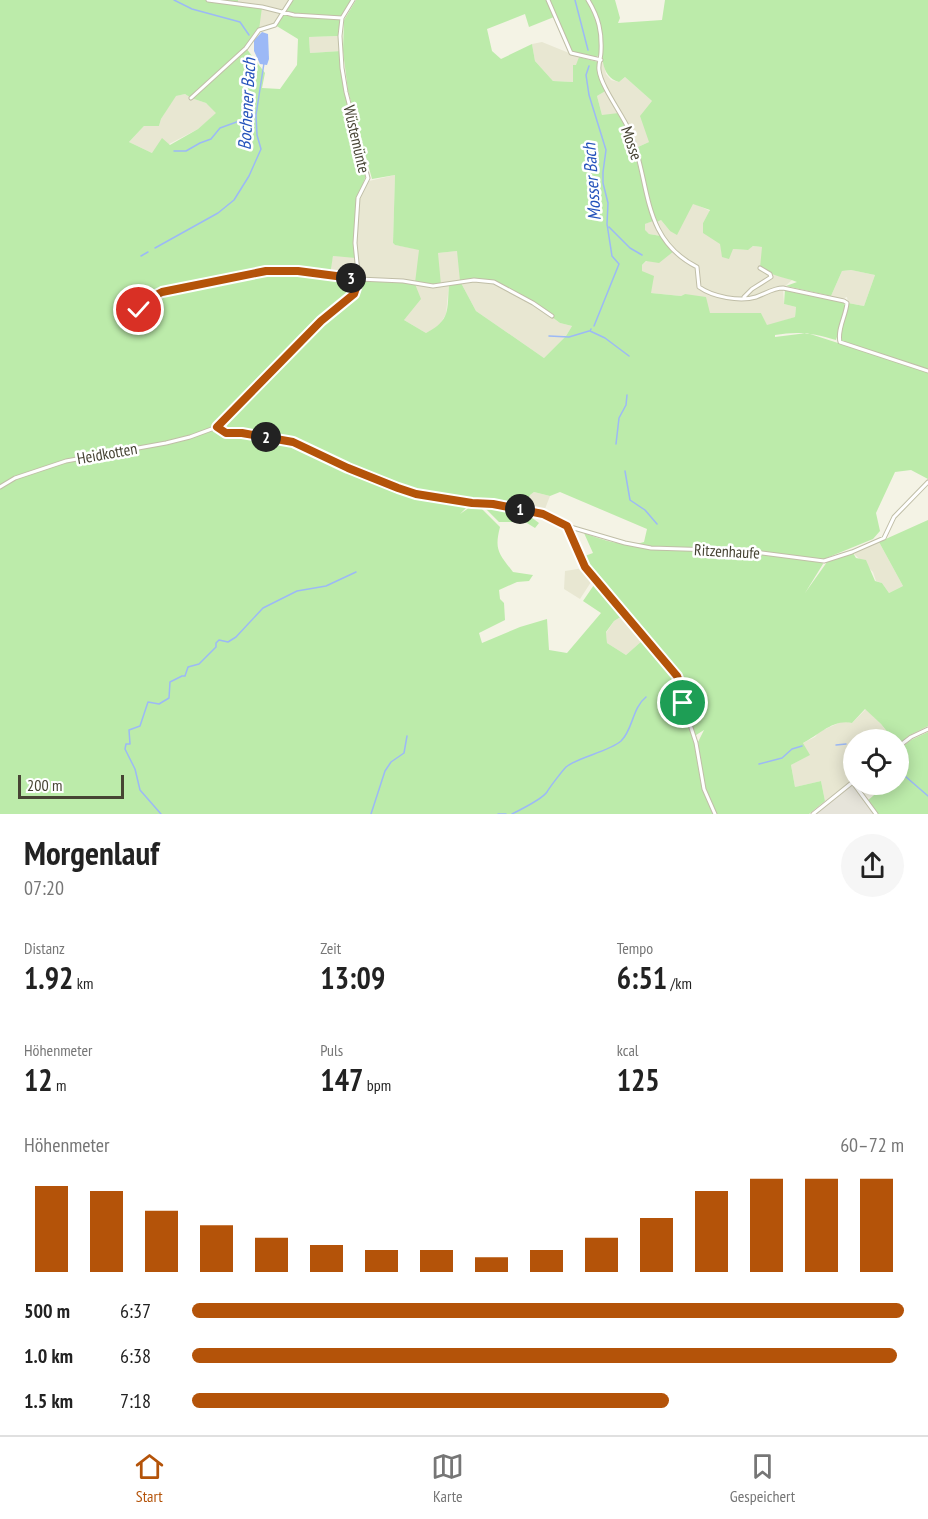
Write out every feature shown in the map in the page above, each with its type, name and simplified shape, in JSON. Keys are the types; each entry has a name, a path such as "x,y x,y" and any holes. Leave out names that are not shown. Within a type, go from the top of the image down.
{"street":[{"path":"208,0 283,12 342,18"},
{"path":"191,98 246,48 259,30 275,25 291,0"},
{"name":"Wüstemünte","path":"353,0 342,18 340,36 344,80 368,178 358,198 355,243 359,279"},
{"path":"548,0 571,53 600,60"},
{"name":"Mosse","path":"588,0 601,26 600,73 626,122 636,147 646,195 658,230 674,251 696,267 699,286 719,295 743,298"},
{"path":"743,298 771,277 760,268"},
{"path":"139,310 151,306 156,295 162,292 266,271 292,270 433,286 460,281 494,282 552,316"},
{"path":"217,427 321,321 354,294 359,279"},
{"path":"743,298 753,298 783,288 844,301 847,303 847,308 840,331 840,342 928,371"},
{"name":"Heidkotten","path":"0,487 15,478 66,461 166,443 217,427"},
{"name":"Ritzenhaufe","path":"217,427 226,433 242,433 293,442 348,468 407,491 543,514 567,526 600,537 651,548 746,551 825,561 884,538 894,517 928,482"},
{"path":"567,526 585,567 677,676 696,743 704,789 716,814"},
{"path":"909,739 928,729"},
{"path":"813,814 843,791"},
{"path":"862,795 876,814"}],"shaded area":[{"path":"238,0 291,0 275,25 259,30 238,4"},
{"path":"340,36 341,51 310,53 309,37"},
{"path":"542,42 579,57 573,82 553,81 535,61 532,44"},
{"path":"601,60 611,80 619,82 625,77 652,101 649,142 636,148 626,122 602,115 597,96 608,89 600,73"},
{"path":"185,94 206,103 217,113 198,129 152,153 129,142 144,126 159,126 175,96"},
{"path":"395,175 393,243 438,253 457,251 478,281 494,282 533,303 560,323 572,326 566,336 544,358 476,311 460,281 449,284 446,314 439,326 426,333 404,320 415,283 329,275 333,256 356,257 358,198 369,181"},
{"path":"693,203 710,211 703,223 733,249 747,250 753,246 762,247 762,257 783,277 792,280 783,288 784,304 796,307 795,317 767,326 761,313 710,313 685,294 681,296 651,293 642,271 642,265 667,244 661,236 645,231 645,224 661,220 670,231"},
{"path":"851,270 875,275 864,306 848,303 847,297 841,299 831,296 842,271"},
{"path":"534,492 550,496 543,514 525,510 530,495"},
{"path":"879,542 903,586 889,593 882,583 876,581 873,572 853,553"},
{"path":"584,568 593,579 580,599 564,589 565,571"},
{"path":"624,615 643,640 626,655 607,643 606,633 614,621"},
{"path":"866,709 885,729 843,729 843,787 825,801 821,781 795,787 791,765 809,755 803,743 815,737 819,732 843,721 852,723"},
{"path":"843,790 843,795 861,795 874,814 814,814"}],"green space":[{"path":"0,0 238,0 238,4 262,7 259,30 246,48 265,73 262,88 280,89 297,65 298,39 275,25 291,0 351,0 342,16 334,17 340,20 338,36 309,37 310,53 341,51 342,80 366,175 358,199 356,258 333,256 330,275 358,280 343,302 325,317 354,294 359,279 415,283 419,250 393,243 395,175 372,179 348,91 343,51 344,20 356,0 615,0 620,18 618,23 662,20 665,0 928,0 928,369 841,341 839,338 848,303 864,306 875,275 851,270 842,271 831,296 786,286 797,282 760,268 762,247 753,246 748,250 733,249 729,259 722,257 720,244 703,233 703,223 710,210 693,204 677,235 670,231 661,220 657,222 647,194 638,147 649,142 640,116 652,101 625,77 619,82 608,75 603,63 601,36 599,55 595,58 572,52 554,17 529,27 525,14 487,29 492,51 501,59 532,44 535,61 553,81 573,82 573,65 576,65 579,57 598,62 598,74 607,90 597,96 602,115 619,113 635,153 653,221 645,224 645,230 649,234 661,236 674,251 659,263 646,261 642,265 642,271 654,276 651,293 706,297 710,313 761,313 767,325 795,317 796,307 784,304 785,289 843,301 846,307 836,340 810,334 928,372 928,479 911,470 895,472 876,513 880,531 873,539 824,559 781,556 822,562 823,564 805,593 827,562 853,553 856,558 866,560 875,581 882,583 889,593 903,586 879,542 928,520 928,726 909,736 909,729 885,729 865,709 852,723 832,725 803,743 810,755 791,765 795,787 821,781 825,801 809,814 717,814 705,788 698,742 704,730 693,737 702,789 713,814 0,814","holes":["185,94 206,103 216,113 198,129 170,145 162,138 152,153 129,142 144,126 159,126 176,96","457,251 460,281 449,284 447,308 440,324 426,333 404,320 421,299 415,284 441,285 438,253","460,281 494,282 533,303 560,323 572,326 566,336 544,358 476,311","320,321 221,425 227,431 293,441 398,487 474,502 525,509 530,495 534,492 550,496 560,492 647,529 644,542 636,544 606,541 584,533 593,553 582,557 587,567 681,680 671,683 673,674 643,640 626,655 607,643 606,632 614,621 624,615 596,582 583,601 601,613 567,653 549,650 547,619 520,627 482,643 479,633 505,620 504,603 500,599 499,590 517,582 529,581 533,575 513,572 508,566 498,547 500,527 479,506 473,505 460,514 470,504 397,490 293,443 227,434 216,430 195,436 216,424","791,333 804,333 775,337 775,335"]},
{"path":"487,505 523,511 539,523 535,528 522,520 499,522 484,507"},
{"path":"928,732 928,814 877,814 867,801 874,795 909,795 909,742"}],"water":[{"path":"262,32 268,34 269,59 267,65 260,64 254,51 254,40"}],"waterway":[{"name":"Bochener Bach","path":"174,0 192,9 240,22 249,35"},
{"name":"Mosser Bach","path":"575,0 588,50"},
{"name":"Bochener Bach","path":"155,248 218,213 234,200 249,176 261,149 257,135 256,115 264,63"},
{"name":"Mosser Bach","path":"589,66 586,75 589,95 606,150 603,183 608,203 607,224 612,256 619,264 594,326"},
{"path":"174,151 186,151 211,139 220,128 256,115"},
{"path":"609,227 630,248 642,255"},
{"name":"Bochener Bach","path":"141,256 148,252"},
{"name":"Mosser Bach","path":"591,329 590,331 605,338 629,356"},
{"path":"549,336 569,337 589,331"},
{"name":"Mosser Bach","path":"616,444 619,418 626,405 627,395"},
{"name":"Mosser Bach","path":"625,471 630,500 645,510 657,524"},
{"path":"161,814 140,790 135,769 125,749 126,744 130,744 129,730 140,726 148,702 159,704 169,698 170,682 185,676 188,667 199,664 216,647 219,640 228,642 236,637 263,608 297,591 326,586 356,572"},
{"path":"512,814 545,795 571,763 621,741 638,707 646,697"},
{"path":"371,814 385,771 391,762 404,753 407,736"},
{"path":"836,745 843,744"},
{"path":"759,764 782,758 792,749 802,746"},
{"path":"909,780 928,796"},
{"path":"498,814 506,814"}],"route":[{"path":"139,310 150,308 156,295 162,292 266,271 298,271 359,279 354,294 305,336 217,427 226,433 242,433 293,442 348,468 416,494 479,504 493,504 543,514 567,526 585,567 677,676 683,703"}]}
